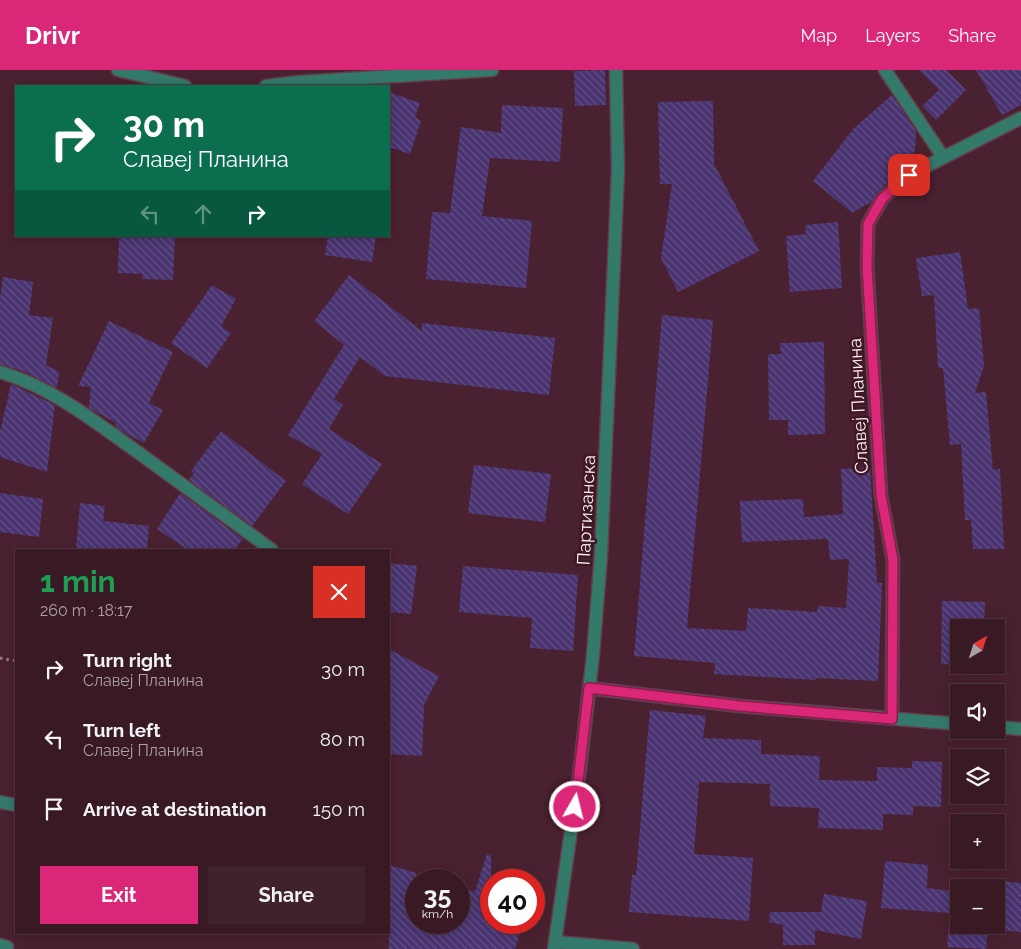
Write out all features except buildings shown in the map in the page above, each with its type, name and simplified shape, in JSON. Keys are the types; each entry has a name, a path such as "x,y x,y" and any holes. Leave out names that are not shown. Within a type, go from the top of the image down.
{"street":[{"path":"118,70 181,85"},
{"path":"274,85 492,70"},
{"name":"Партизанска","path":"554,945 580,768 601,555 618,172 616,70"},
{"path":"885,70 943,157"},
{"name":"Славеј Планина","path":"892,719 893,560 881,495 867,266 868,224 882,199 909,175 1021,118"},
{"path":"0,372 16,377 50,393 90,418 271,549"},
{"path":"589,688 740,706 950,723"},
{"path":"1005,728 1021,729"},
{"path":"0,802 15,805"},
{"path":"554,945 633,949"}],"path":[{"path":"0,658 15,661"}],"route":[{"path":"575,807 589,688 740,706 892,719 893,560 881,495 867,266 868,224 882,199 909,175"}]}
